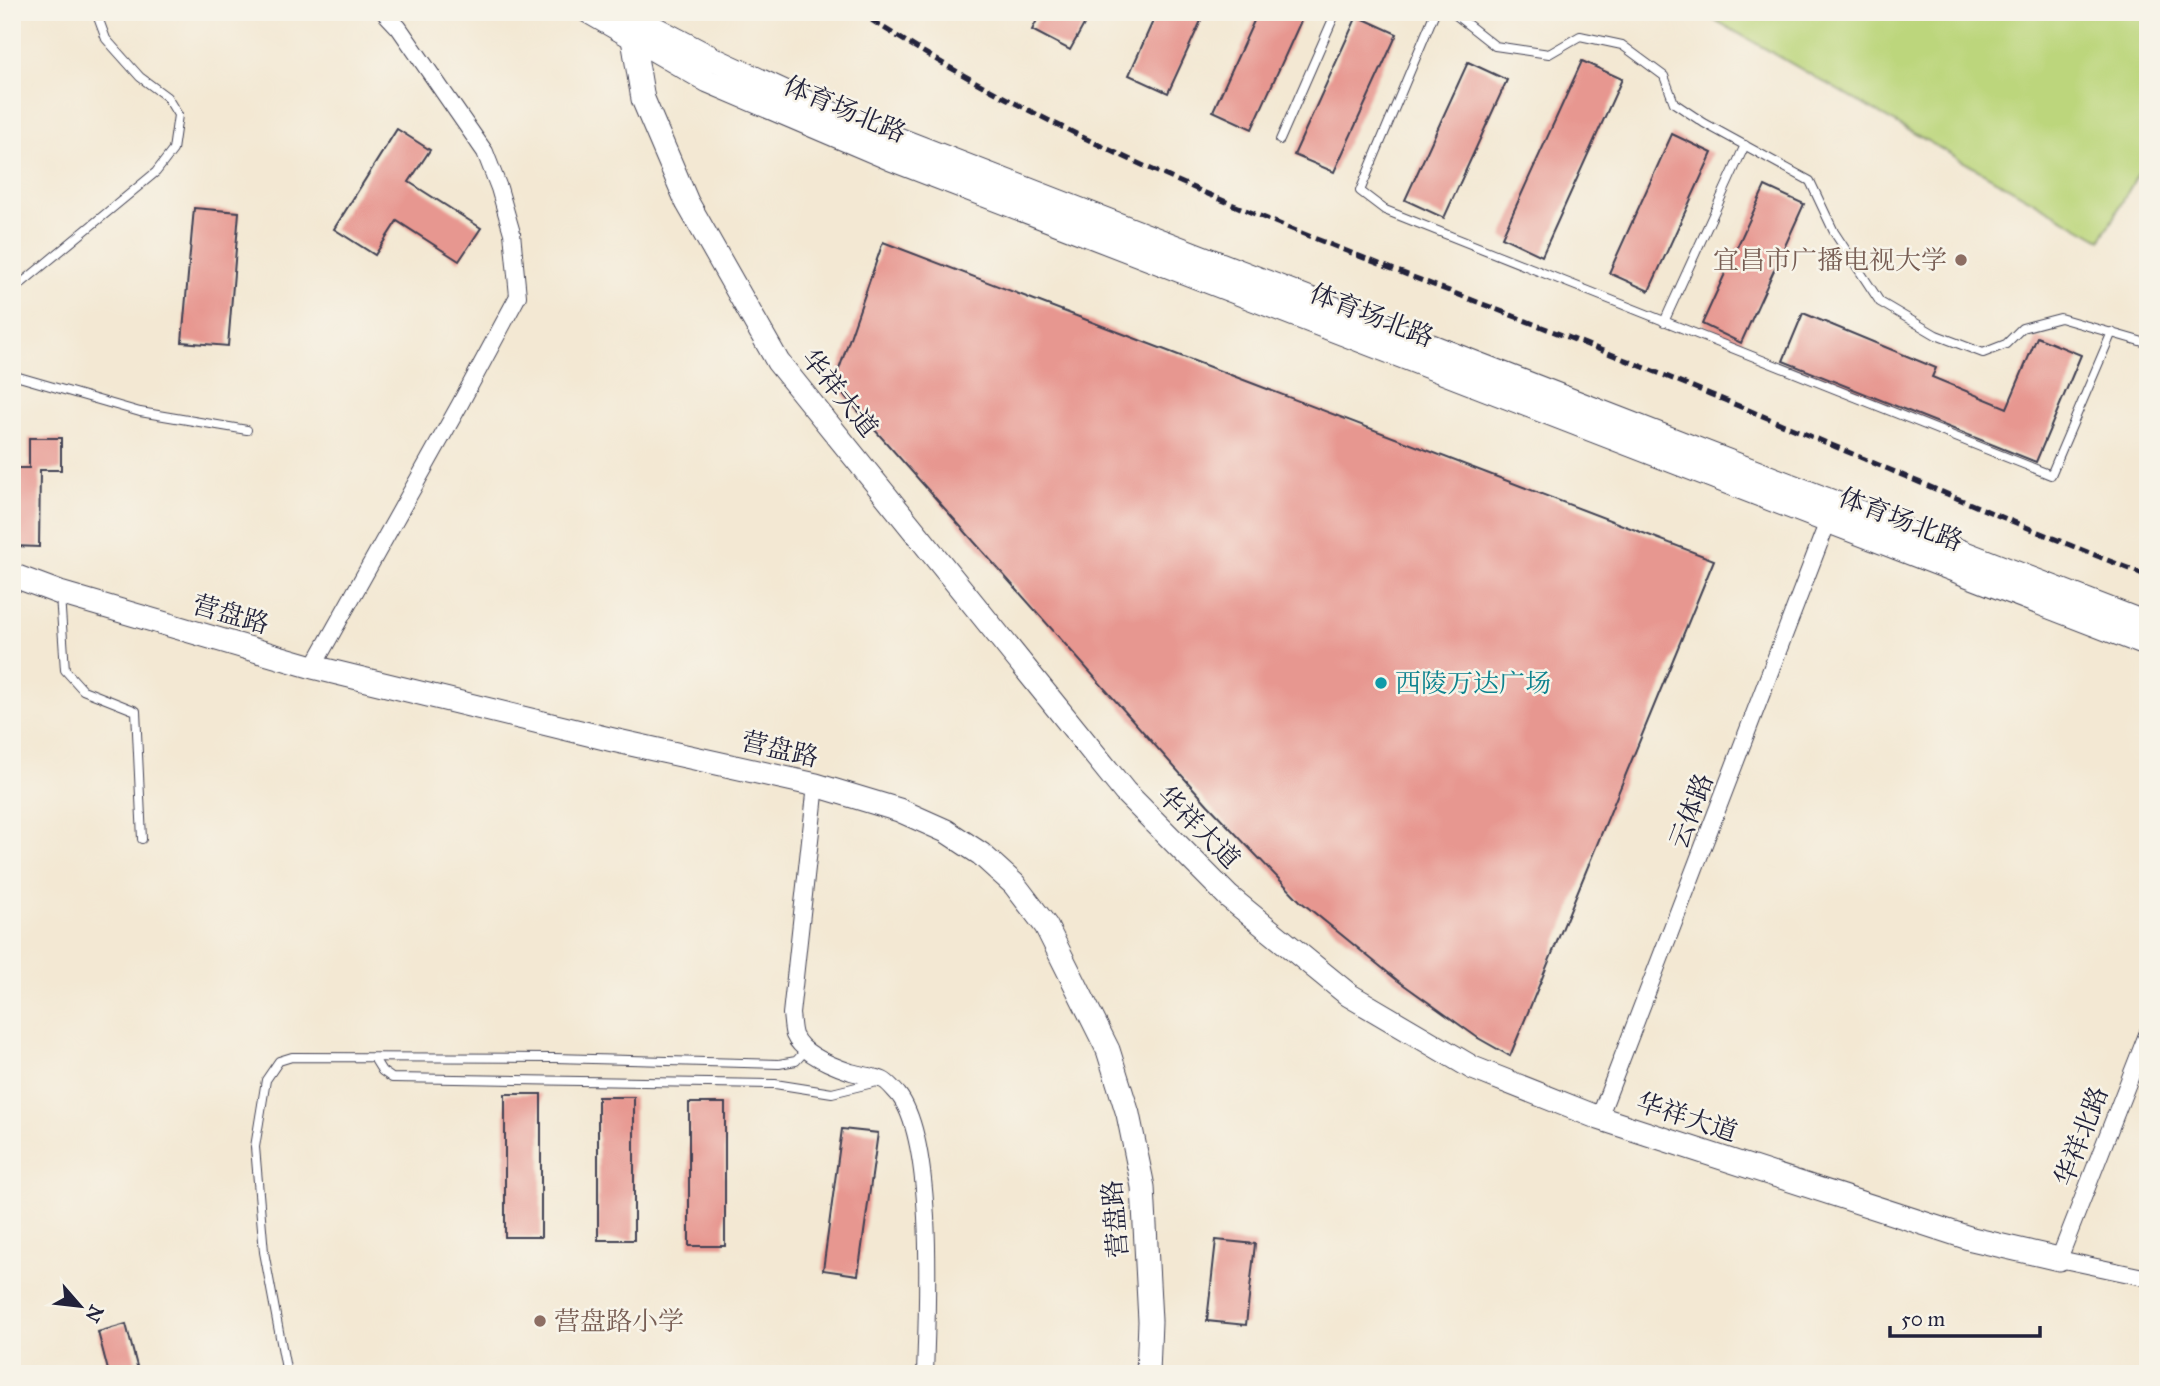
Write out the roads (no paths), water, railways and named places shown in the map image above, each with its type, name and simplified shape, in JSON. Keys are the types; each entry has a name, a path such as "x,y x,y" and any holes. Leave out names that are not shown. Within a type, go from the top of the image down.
{"street":[{"path":"313,667 518,296 512,233 485,152 399,28 384,12"},
{"name":"体育场北路","path":"589,12 708,80 891,159 2148,645"},
{"name":"体育场北路","path":"624,12 714,59 826,111 2148,624"},
{"name":"华祥大道","path":"634,39 643,99 687,202 778,362 894,502 1125,792 1229,897 1349,995 1474,1068 1599,1118 1972,1239 2059,1258"},
{"name":"云体路","path":"1599,1118 1828,521"},
{"name":"营盘路","path":"12,575 60,593 313,667 613,740 816,785 899,810 946,831 981,854 1014,884 1046,926 1108,1050 1128,1114 1143,1187 1150,1321 1147,1374"},
{"path":"816,785 791,1014 794,1035 806,1050 849,1071 884,1080 900,1096 914,1127 925,1197 925,1374"},
{"name":"华祥北路","path":"2059,1258 2146,1041"},
{"path":"2059,1258 2148,1278"}],"lane":[{"path":"12,291 156,172 173,150 178,115 167,97 139,77 106,39 96,12"},
{"path":"1280,139 1336,12"},
{"path":"1435,12 1360,191 1385,210 2051,475 2112,332"},
{"path":"1452,12 1495,46 1549,54 1580,36 1622,45 1664,76 1674,103 1810,181 1834,232 1880,302 1936,335 1983,353 2006,344 2022,328 2060,318 2143,342"},
{"path":"1664,322 1745,145"},
{"path":"12,375 140,412 247,430"},
{"path":"60,593 65,670 83,690 136,711 142,839"},
{"path":"286,1374 264,1252 255,1147 266,1080 279,1061 292,1057 554,1058 779,1064 796,1061 806,1050"},
{"path":"374,1058 382,1071 392,1078 775,1084 832,1094 884,1080"}],"railway":[{"path":"859,12 948,67 1040,116 1134,161 1326,243 1685,384 2148,576"}],"place":[{"name":"宜昌市广播电视大学","path":"1961,260"},
{"name":"西陵万达广场","path":"1381,683"},
{"name":"营盘路小学","path":"540,1321"}]}
